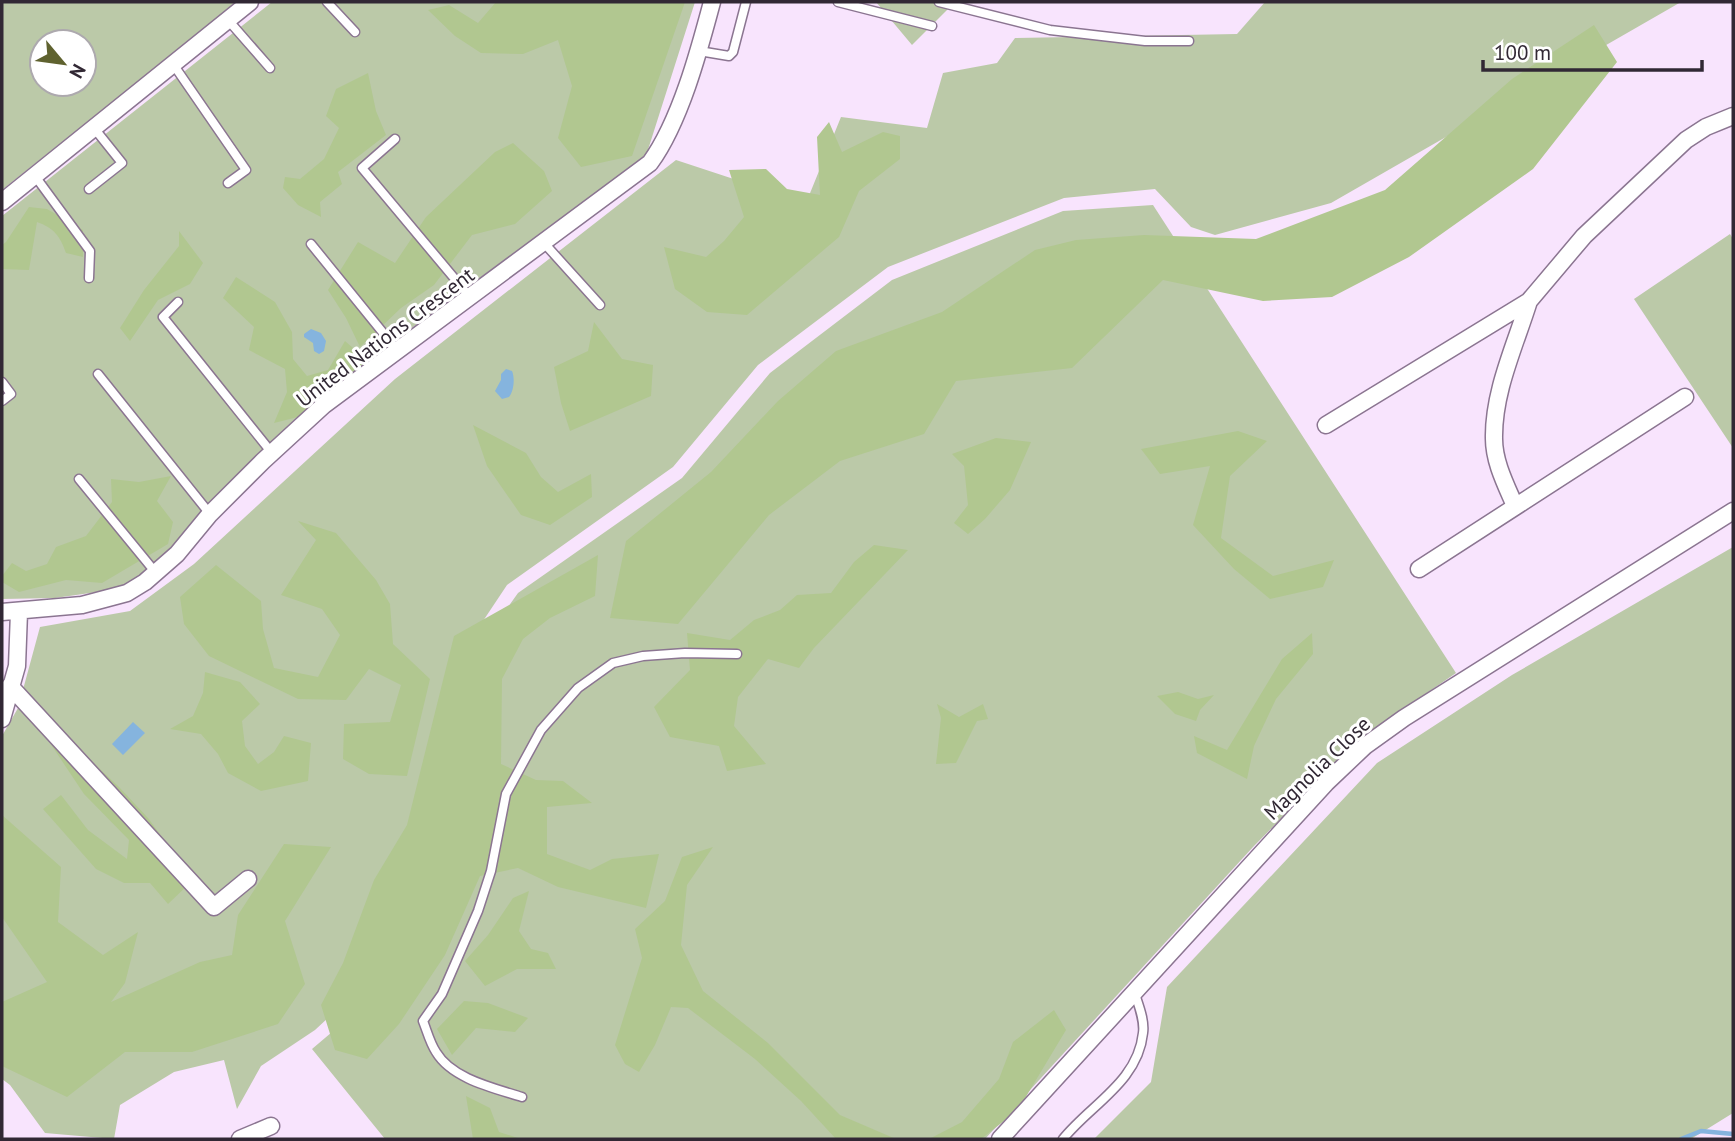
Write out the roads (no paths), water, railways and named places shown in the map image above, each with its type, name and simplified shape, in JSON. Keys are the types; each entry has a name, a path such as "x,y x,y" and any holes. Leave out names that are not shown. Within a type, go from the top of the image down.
{"street":[{"path":"2,202 250,2"},
{"name":"United Nations Crescent","path":"2,612 82,605 127,593 156,573 177,554 210,514 324,405 650,163 664,144 699,51 712,2"},
{"path":"1325,425 1529,301 1584,236 1686,140 1706,127 1733,116"},
{"path":"1515,506 1499,467 1494,440 1496,410 1504,376 1529,301"},
{"path":"1419,569 1685,397"},
{"name":"Magnolia Close","path":"1000,1139 1326,783 1365,746 1404,718 1733,511"},
{"path":"2,719 17,666 19,612"},
{"path":"10,686 214,907 248,879"},
{"path":"240,1139 271,1126"}],"lane":[{"path":"327,2 355,32"},
{"path":"699,51 724,57 733,52 746,2"},
{"path":"838,2 933,26"},
{"path":"939,2 1050,30 1145,41 1189,41"},
{"path":"228,20 270,68"},
{"path":"173,64 246,170 228,183"},
{"path":"89,189 122,163 94,128"},
{"path":"395,139 362,168 470,297"},
{"path":"35,176 90,251 89,278"},
{"path":"544,243 600,305"},
{"path":"312,244 398,351"},
{"path":"178,302 163,317 272,453"},
{"path":"98,374 210,514"},
{"path":"2,382 11,394 2,401"},
{"path":"79,479 156,573"},
{"path":"522,1097 486,1086 452,1070 436,1054 423,1021 442,994 478,911 491,871 506,794 541,730 578,688 613,663 643,656 737,654"},
{"path":"1063,1139 1122,1083 1131,1066 1144,1032 1135,991"}],"water":[{"path":"311,329 321,333 326,341 324,351 319,354 314,351 313,343 304,337"},
{"path":"506,369 512,371 513,384 509,397 502,399 495,391 501,374"},
{"path":"133,722 145,733 123,755 112,744"}],"waterway":[{"path":"1681,1139 1701,1131 1733,1134"}]}
